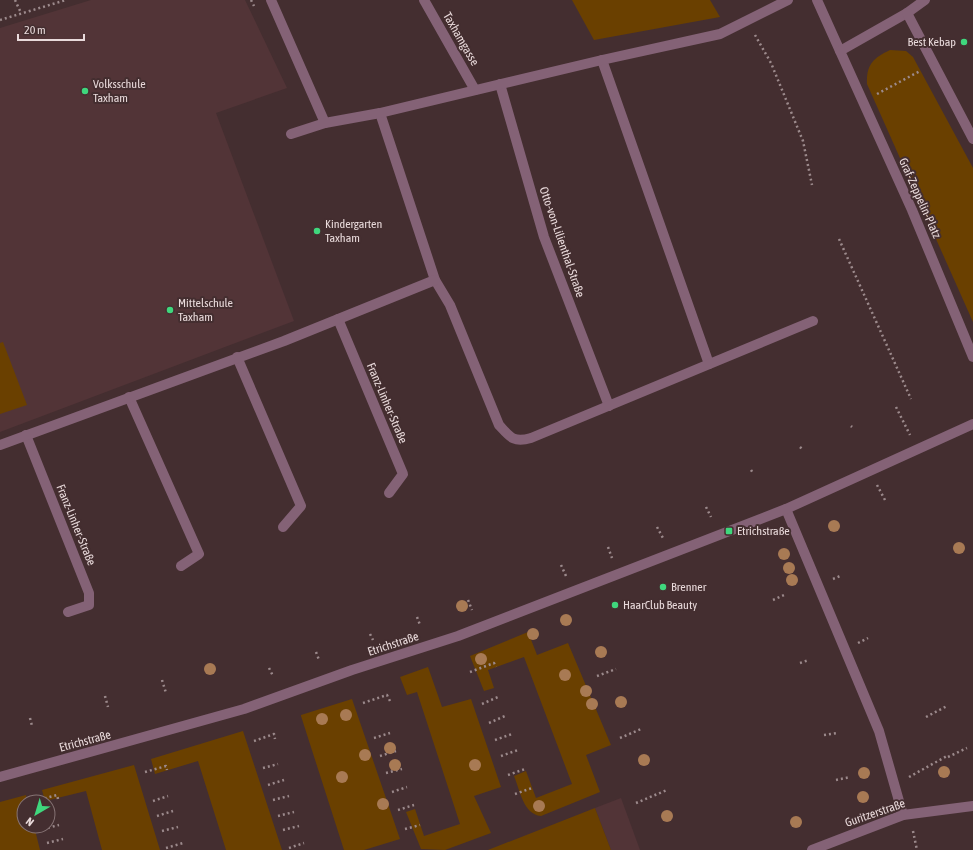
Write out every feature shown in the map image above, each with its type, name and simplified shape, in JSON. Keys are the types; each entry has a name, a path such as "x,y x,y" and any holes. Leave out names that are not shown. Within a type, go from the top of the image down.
{"street":[{"path":"271,0 325,123"},
{"name":"Taxhamgasse","path":"424,0 475,90"},
{"path":"291,134 325,123 380,113 602,60 720,34 788,0"},
{"name":"Graf-Zeppelin-Platz","path":"817,0 912,210 973,357"},
{"path":"840,51 907,13 924,0"},
{"path":"907,13 973,138"},
{"path":"602,60 709,364"},
{"name":"Otto-von-Lilienthal-Straße","path":"500,84 544,237 609,406"},
{"path":"380,113 435,280 450,305 499,425 513,439 521,441 530,438 812,321"},
{"path":"0,445 284,341 435,280"},
{"name":"Franz-Linher-Straße","path":"338,319 403,474 389,493"},
{"path":"237,358 301,506 283,527"},
{"path":"129,397 199,554 181,566"},
{"name":"Etrichstraße","path":"0,777 244,709 352,670 458,636 786,510 973,424"},
{"name":"Franz-Linher-Straße","path":"26,435 89,593 89,605 68,612"},
{"path":"786,510 879,731 903,815"},
{"name":"Guritzerstraße","path":"812,850 903,815 973,806"}],"path":[{"path":"15,0 21,13"},
{"path":"0,20 66,0"},
{"path":"746,20 771,63 803,141 812,185"},
{"path":"863,101 933,64"},
{"path":"839,239 911,399"},
{"path":"896,406 917,450"},
{"path":"876,484 885,500"},
{"path":"706,507 711,517"},
{"path":"657,527 663,538"},
{"path":"608,547 612,558"},
{"path":"561,565 566,576"},
{"path":"830,581 840,576"},
{"path":"773,600 784,596"},
{"path":"468,600 472,610"},
{"path":"417,617 420,625"},
{"path":"370,634 372,640"},
{"path":"856,644 868,638"},
{"path":"316,652 319,660"},
{"path":"800,663 809,660"},
{"path":"470,672 494,663 496,667"},
{"path":"269,668 273,676"},
{"path":"597,676 616,669"},
{"path":"162,680 166,693"},
{"path":"363,703 388,695 390,701"},
{"path":"105,696 108,707"},
{"path":"482,704 498,697"},
{"path":"926,718 947,706"},
{"path":"489,722 505,716"},
{"path":"30,718 32,726"},
{"path":"620,738 641,729"},
{"path":"374,738 390,733"},
{"path":"824,735 837,733"},
{"path":"254,741 274,734 276,739"},
{"path":"495,740 512,734"},
{"path":"894,784 967,748"},
{"path":"501,756 518,750"},
{"path":"380,756 396,751"},
{"path":"263,768 278,764"},
{"path":"144,772 166,766 167,770"},
{"path":"386,773 402,769"},
{"path":"508,774 525,769"},
{"path":"836,780 850,777"},
{"path":"268,785 284,780"},
{"path":"392,792 407,787"},
{"path":"515,794 532,788"},
{"path":"636,803 667,790"},
{"path":"56,795 58,798"},
{"path":"153,801 168,796"},
{"path":"273,800 289,796"},
{"path":"398,810 414,805"},
{"path":"157,816 173,811"},
{"path":"278,816 294,812"},
{"path":"405,829 420,825"},
{"path":"283,830 299,826"},
{"path":"162,832 178,827"},
{"path":"913,831 917,850"},
{"path":"47,843 63,839"},
{"path":"166,848 183,843"},
{"path":"289,848 304,843"}],"shaded area":[{"path":"91,0 245,0 287,88 216,113 294,321 0,432 0,28"},
{"path":"572,0 710,0 720,17 594,40"},
{"path":"890,50 906,51 913,57 973,168 973,322 867,84 869,67 875,59"},
{"path":"3,342 27,405 0,414 0,343"},
{"path":"528,632 537,655 568,643 611,745 586,755 600,792 541,816 530,811 526,806 514,776 526,771 536,798 572,784 524,657 488,670 494,688 484,691 470,656"},
{"path":"428,667 442,707 471,699 501,787 474,796 491,833 445,850 421,849 406,812 415,809 424,836 460,824 417,692 407,695 400,677"},
{"path":"352,699 400,839 364,850 344,850 301,716"},
{"path":"243,731 282,850 226,850 198,761 155,774 151,759"},
{"path":"134,765 160,850 102,850 86,791 56,798 56,794 43,794 42,790"},
{"path":"16,798 16,834 36,834 40,850 0,850 0,802"},
{"path":"621,798 640,850 611,850 595,808"},
{"path":"595,808 611,850 488,850"}],"place":[{"name":"Best Kebap","path":"964,42"},
{"name":"Volksschule Taxham","path":"85,91"},
{"name":"Kindergarten Taxham","path":"317,231"},
{"name":"Mittelschule Taxham","path":"170,310"},
{"name":"Etrichstraße","path":"729,531"},
{"name":"Brenner","path":"663,587"},
{"name":"HaarClub Beauty","path":"615,605"}]}
